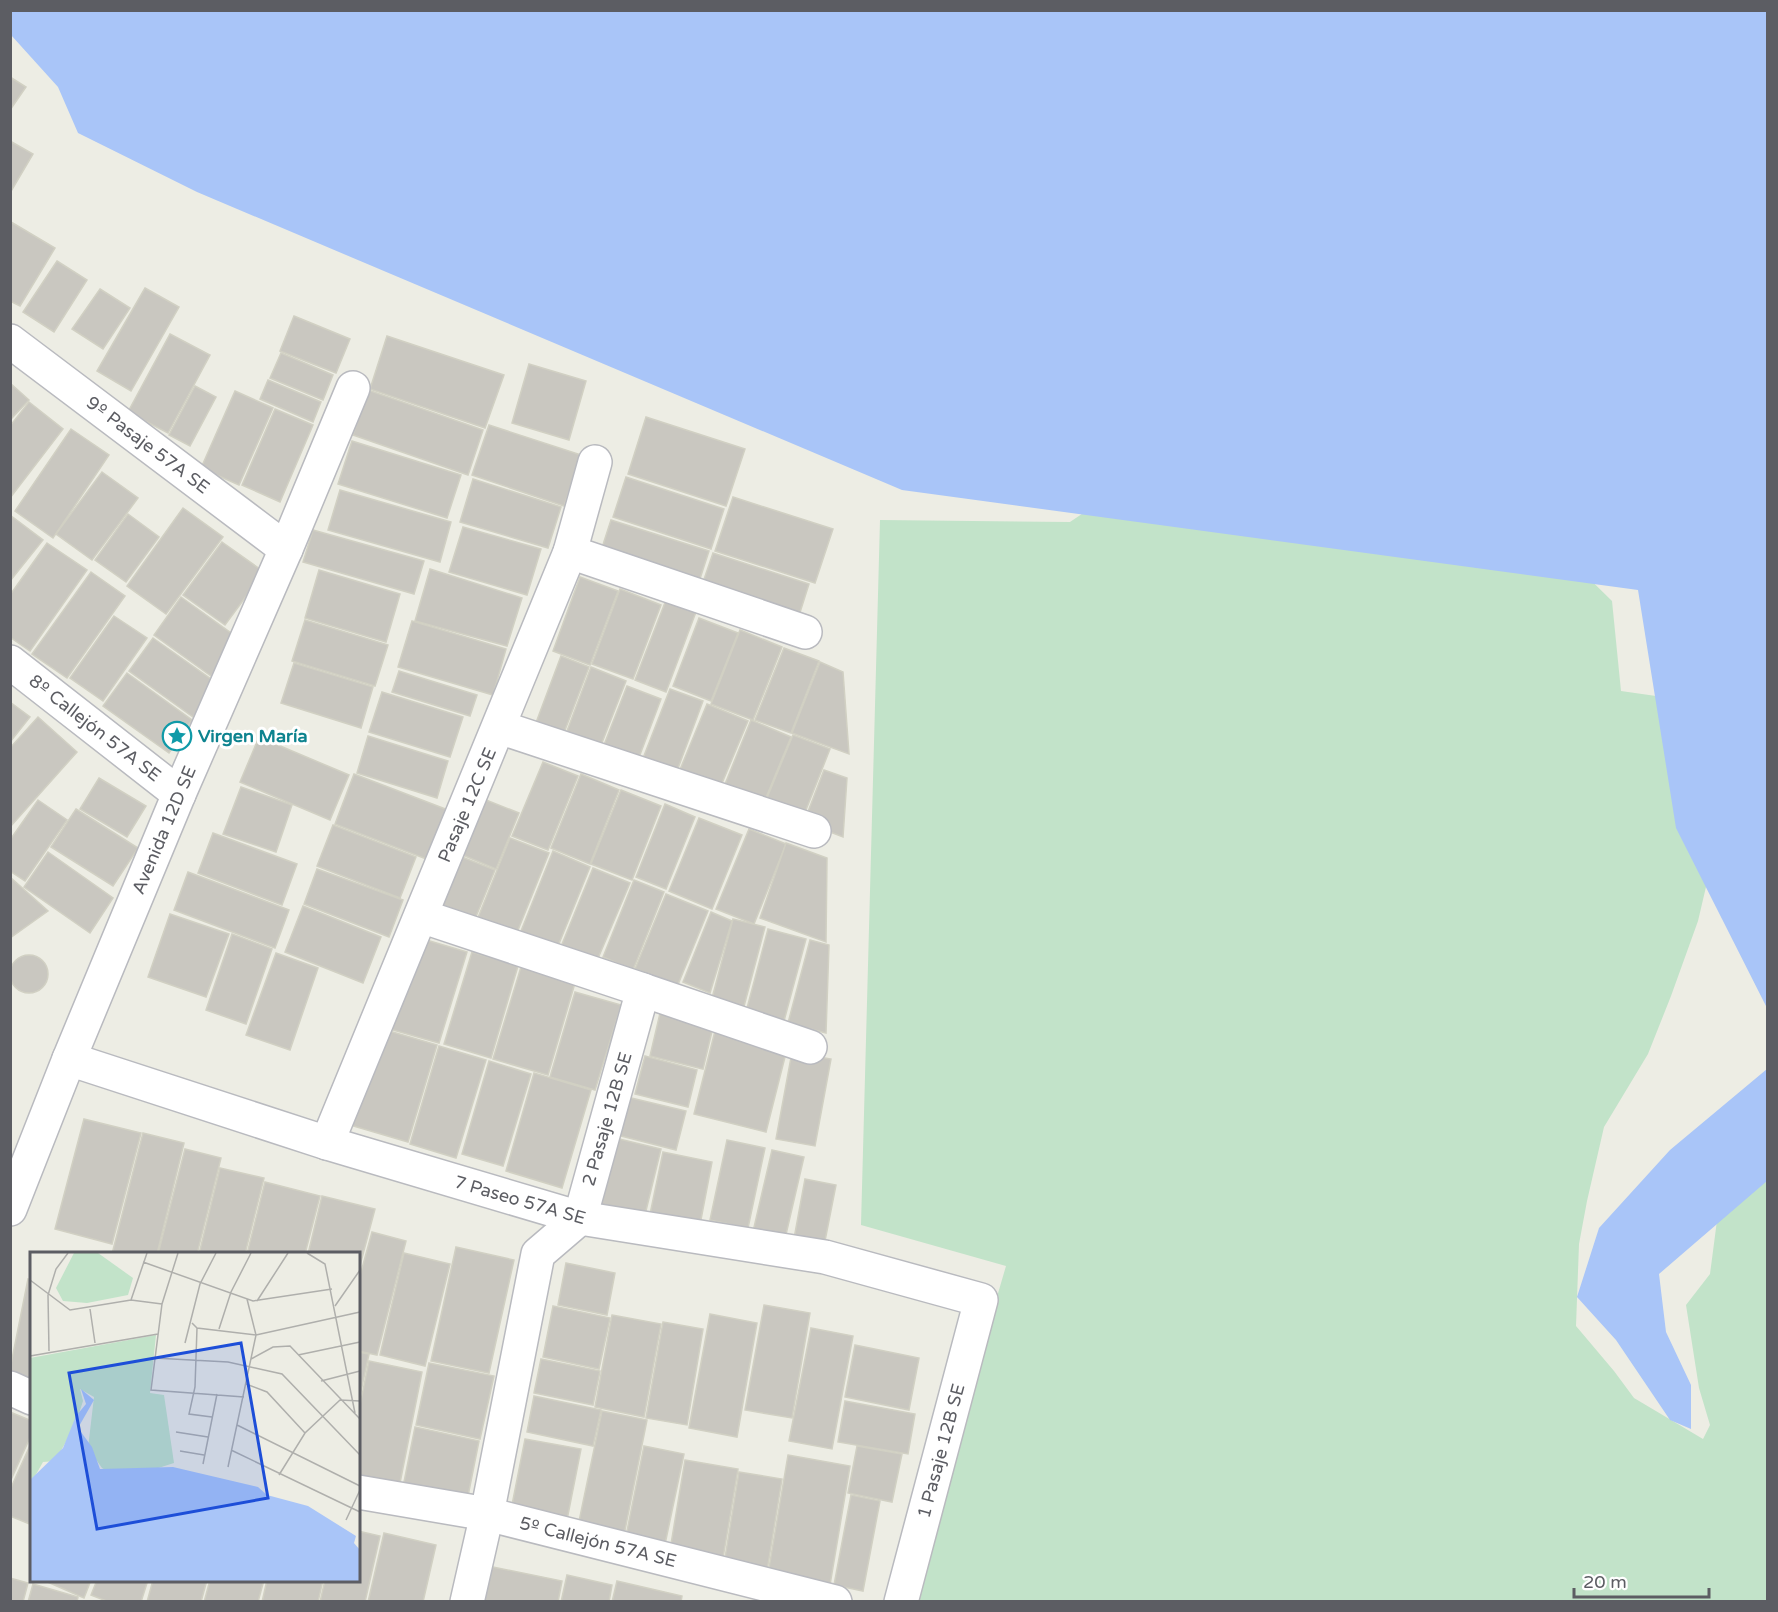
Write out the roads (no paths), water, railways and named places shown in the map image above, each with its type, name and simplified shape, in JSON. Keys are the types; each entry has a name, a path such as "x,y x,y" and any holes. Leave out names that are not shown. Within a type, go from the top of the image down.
{"street":[{"name":"9º Pasaje 57A SE","path":"10,341 286,549"},
{"name":"Avenida 12D SE","path":"14,1193 179,794 286,549 353,388"},
{"name":"Pasaje 12C SE","path":"327,1143 570,552 595,462"},
{"path":"570,552 805,632"},
{"name":"8º Callejón 57A SE","path":"10,662 179,794"},
{"path":"499,727 814,831"},
{"path":"421,916 810,1047"},
{"name":"2 Pasaje 12B SE","path":"579,1218 643,990"},
{"name":"7 Paseo 57A SE","path":"69,1059 327,1143 579,1218 825,1257 981,1300"},
{"path":"467,1602 487,1514 538,1254 579,1218"},
{"name":"1 Pasaje 12B SE","path":"901,1602 981,1300"},
{"path":"10,1388 30,1397"},
{"name":"5º Callejón 57A SE","path":"360,1492 487,1514 835,1602"}],"water":[{"path":"11,10 1767,11 1767,1008 1676,828 1638,590 902,490 197,192 78,133 58,87 11,35"},
{"path":"1767,1069 1767,1181 1659,1274 1666,1332 1691,1385 1691,1429 1670,1420 1616,1340 1577,1297 1599,1228 1670,1150"}],"place":[{"name":"Virgen María","path":"177,736"}]}
